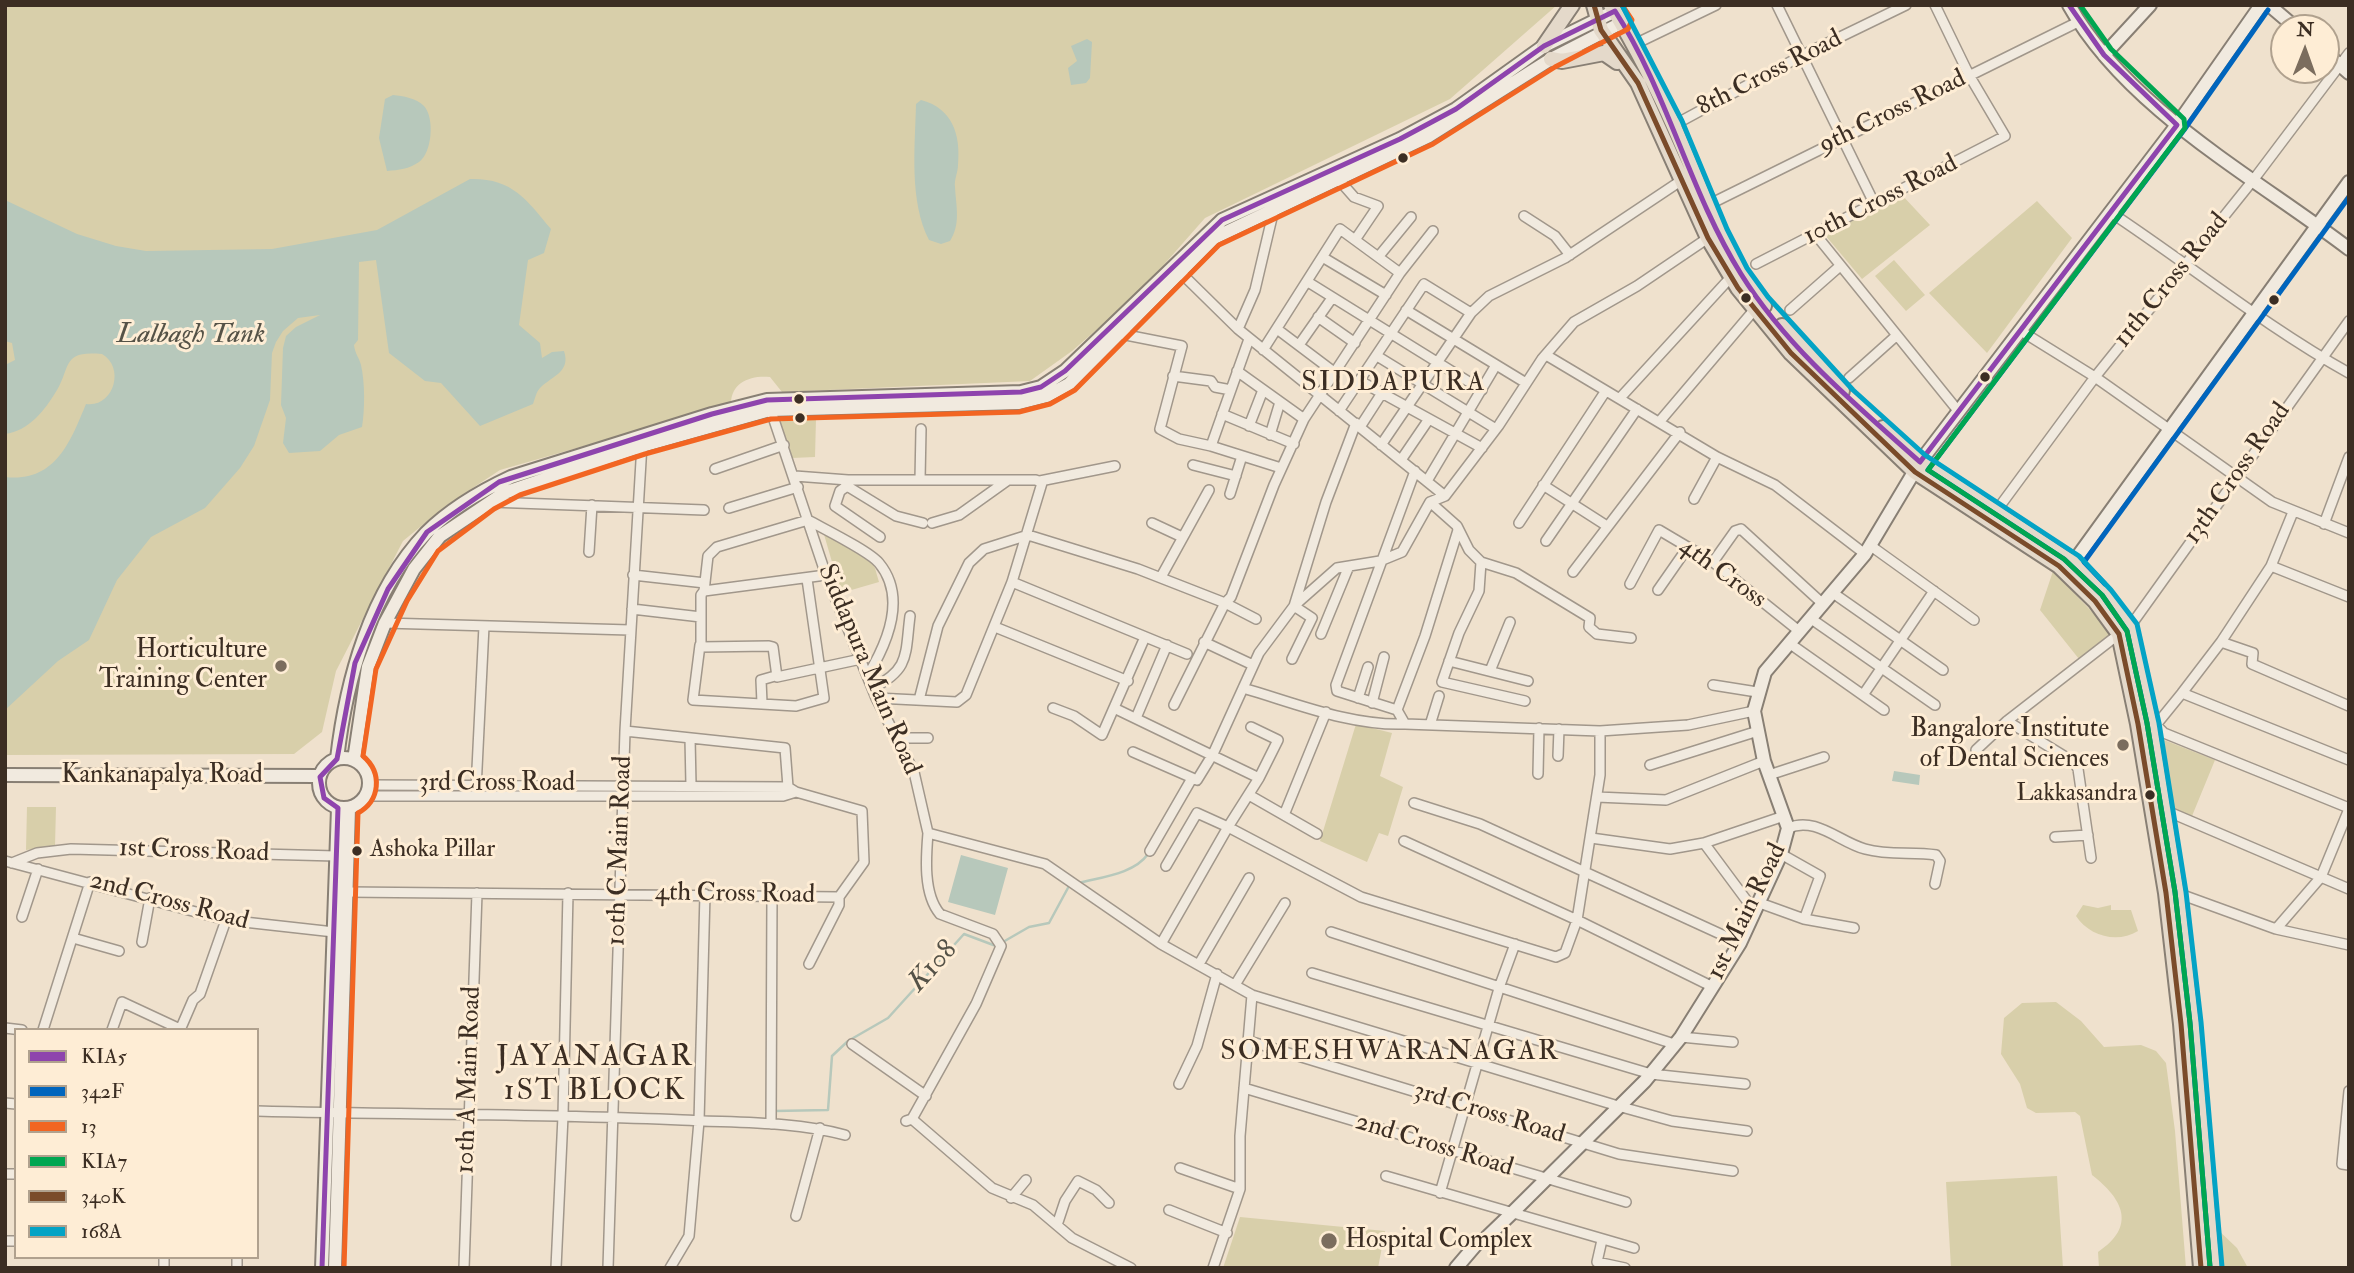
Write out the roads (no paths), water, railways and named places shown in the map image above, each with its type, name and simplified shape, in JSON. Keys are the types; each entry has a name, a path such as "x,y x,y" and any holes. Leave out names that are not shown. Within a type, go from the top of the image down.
{"main road":[{"path":"1116,330 1181,273 1214,238 1274,202 1456,109 1548,53 1572,5"},
{"path":"2069,5 2078,22 2104,55 2178,125 2349,248"},
{"path":"2104,55 2150,5"},
{"path":"1918,467 2178,125 2261,5"},
{"path":"337,759 349,685 365,636 405,561 427,532 461,506 511,477 769,405 1034,401 1069,384 1205,233 1222,220 1339,180 1444,128 1597,18 1616,13 1674,125 1741,273 1761,303 1847,396 1918,467 1997,510 2073,563 2105,596 2124,631 2153,725 2162,809 2177,893 2192,1023 2213,1268"},
{"path":"1597,18 1638,83 1708,238 1731,277 1806,370 1918,467 2059,566 2124,631 2166,893 2201,1268"},
{"path":"1548,53 1562,61 1604,53 1610,55 1638,83"},
{"path":"2073,563 2349,182"},
{"path":"354,760 363,687 386,623 431,545 489,502 516,487 643,440"},
{"name":"1st Main Road","path":"1485,1239 1651,1074 1677,1040 1740,943 1755,905 1781,854 1786,822 1764,761 1754,711 1757,692 1765,672 1868,550 1918,467"},
{"path":"335,1268 336,856 344,808 367,790 365,770 354,760 337,759 329,762 319,780 324,800 344,808"},
{"name":"Kankanapalya Road","path":"5,775 319,780"},
{"name":"Kankanapalya Road","path":"5,783 319,780"},
{"path":"322,1268 347,892 344,808"},
{"path":"1456,1268 1479,1241 1485,1239 1484,1245 1463,1268"}],"street":[{"path":"1633,44 1716,5"},
{"path":"1777,5 1875,205"},
{"name":"8th Cross Road","path":"1674,125 1803,55 1906,5"},
{"path":"1935,5 1969,75"},
{"name":"9th Cross Road","path":"1708,205 2078,22"},
{"name":"11th Cross Road","path":"1997,510 2095,377 2344,68 2349,53"},
{"name":"10th Cross Road","path":"1756,264 2005,136 1969,75"},
{"path":"1339,180 1354,197 1378,206 1355,240"},
{"path":"1381,445 1452,339 1471,313 1489,296 1570,255 1682,180"},
{"path":"1238,330 1255,290 1274,202"},
{"path":"2110,212 2188,264 2254,315 2349,373"},
{"path":"1524,216 1555,236 1570,255"},
{"path":"1379,256 1411,218"},
{"path":"1263,349 1324,258 1340,229 1400,273"},
{"path":"1174,705 1224,603 1231,597 1281,468 1304,419 1372,320 1400,273 1433,230"},
{"path":"1816,235 1959,412"},
{"path":"1133,752 1191,780 1197,780 1213,754 1254,664 1294,606 1337,568 1380,561 1407,547 1430,502 1445,496 1496,429 1546,355 1574,322 1637,286 1708,238"},
{"path":"1324,258 1386,295"},
{"path":"1790,310 1840,266"},
{"path":"1181,273 1238,330 1445,496"},
{"path":"1620,398 1731,277"},
{"path":"1308,282 1482,390"},
{"path":"1339,411 1424,284 1471,313"},
{"path":"1299,345 1332,298"},
{"path":"1660,421 1755,309"},
{"path":"1406,310 1527,383"},
{"path":"1318,317 1355,343"},
{"name":"13th Cross Road","path":"1976,750 2007,721 2124,631 2321,357 2348,324"},
{"path":"1277,329 1334,372"},
{"path":"1116,330 1182,346 1160,429 1179,439 1281,468"},
{"path":"2021,331 2095,377 2272,502 2349,533"},
{"path":"1849,378 1896,336"},
{"path":"1211,446 1249,339"},
{"path":"1546,355 1605,392 1680,432 1717,457 1774,485 1868,550 1934,591 1973,620"},
{"path":"1377,356 1496,429"},
{"path":"1427,481 1496,365"},
{"path":"1237,371 1304,419"},
{"path":"1173,376 1211,381 1215,387 1231,390"},
{"path":"1360,381 1482,448"},
{"path":"1249,426 1262,390"},
{"path":"1519,523 1605,392"},
{"path":"1294,606 1326,502 1358,425 1382,393"},
{"path":"1270,435 1280,402"},
{"name":"Siddapura Main Road","path":"769,405 795,475 826,575 876,698 914,772 928,833 926,856 934,907 940,914 993,934 1001,946 976,1004 926,1096"},
{"path":"1546,541 1637,409"},
{"path":"1222,414 1294,444"},
{"path":"1401,460 1429,419"},
{"path":"919,480 922,429"},
{"path":"1573,572 1680,432"},
{"name":"10th C Main Road","path":"608,1268 625,731 636,506 643,440"},
{"path":"715,469 784,446"},
{"path":"1230,494 1242,456"},
{"path":"1694,499 1717,457"},
{"path":"2324,524 2349,457"},
{"path":"1193,465 1236,476"},
{"path":"795,475 846,483 919,480 1040,481 1115,466"},
{"path":"1405,724 1397,710 1338,692 1336,685 1415,471"},
{"path":"846,483 896,516 928,523 959,515 1008,480"},
{"path":"876,698 957,702 966,695 996,627 1012,582 1044,486 1040,481"},
{"path":"846,483 835,506 880,537"},
{"path":"1543,485 1607,526"},
{"path":"729,508 798,487"},
{"path":"1161,577 1209,491"},
{"path":"489,502 704,510"},
{"path":"1430,502 1457,526 1469,550 1481,562 1516,573 1590,618 1589,627 1597,634 1631,638"},
{"path":"589,552 592,505"},
{"path":"2276,929 2321,877 2344,833 2349,808 2164,733 2153,725 2182,693 2221,642 2271,566 2293,512"},
{"path":"807,579 824,698 796,706 693,700 700,645 701,595 708,556 718,547 808,520 878,562 894,595 885,647 868,675"},
{"path":"1152,523 1182,537"},
{"path":"1397,710 1425,636 1457,526"},
{"path":"1713,562 1735,531 1741,529 1823,604"},
{"name":"4th Cross","path":"1630,584 1659,530 1713,562 1799,631"},
{"path":"919,700 938,626 969,563 984,550 1028,535 1161,577 1256,619"},
{"path":"1658,590 1688,547"},
{"path":"1481,562 1479,592 1448,661 1442,682 1525,701"},
{"path":"1321,634 1349,566"},
{"path":"2271,566 2349,597"},
{"path":"633,575 704,587 807,579 826,575"},
{"path":"1012,582 1187,654"},
{"path":"1863,695 1934,591"},
{"path":"1833,593 1943,670"},
{"path":"1292,660 1312,618 1294,606"},
{"path":"632,609 701,617"},
{"path":"873,688 894,677 900,669 910,616"},
{"path":"1810,618 1935,705"},
{"path":"1490,671 1510,622"},
{"path":"386,623 630,631"},
{"path":"476,796 484,626"},
{"path":"996,627 1128,681"},
{"path":"1053,708 1074,716 1102,734 1116,709 1145,637"},
{"path":"1204,642 1254,664"},
{"path":"2221,642 2253,653 2252,664 2349,706"},
{"path":"1789,643 1884,710"},
{"path":"700,645 773,648 775,676"},
{"path":"1136,718 1167,645"},
{"path":"1372,703 1384,657"},
{"path":"762,703 761,680 820,670 861,659"},
{"path":"1448,661 1528,681"},
{"path":"1358,698 1368,667"},
{"path":"1713,685 1757,692"},
{"path":"1243,688 1382,725 1600,731 1688,725 1754,711"},
{"path":"2182,693 2349,760"},
{"path":"1430,725 1439,696"},
{"path":"1116,709 1259,778"},
{"path":"1284,815 1326,712"},
{"path":"2007,721 2074,762 2078,769 2091,859"},
{"path":"1161,944 1259,778 1278,740 1251,727"},
{"path":"1538,774 1539,728"},
{"path":"1558,756 1559,729"},
{"path":"625,731 785,748 792,789"},
{"path":"1166,866 1197,813 1361,897 1561,956 1577,920 1586,872 1597,797 1600,731"},
{"path":"1650,765 1758,731"},
{"path":"691,738 691,785"},
{"path":"896,738 928,738"},
{"path":"1769,775 1824,757"},
{"path":"1597,797 1666,800 1764,761"},
{"path":"1150,852 1191,780"},
{"name":"3rd Cross Road","path":"367,790 476,785 691,785 792,789"},
{"path":"367,790 476,796 783,796 792,789"},
{"path":"792,789 863,811 864,862 839,897"},
{"path":"1249,795 1317,834"},
{"path":"1414,803 1480,824 1740,943"},
{"path":"2162,809 2349,889"},
{"path":"1591,838 1670,849 1786,822 1817,826 1864,849 1883,853 1936,855 1940,861 1935,884"},
{"path":"928,833 1045,864 1161,944 1252,995 1672,1121 1747,1132"},
{"path":"2055,836 2088,835"},
{"path":"1404,841 1577,920 1713,987"},
{"path":"1704,843 1755,905 1854,928"},
{"name":"1st Cross Road","path":"9,862 37,853 71,849 336,856"},
{"path":"1781,854 1819,875 1805,917"},
{"name":"2nd Cross Road","path":"9,862 226,920 334,932"},
{"path":"22,917 38,869"},
{"path":"1199,964 1250,878"},
{"path":"44,1028 90,882"},
{"name":"4th Cross Road","path":"347,892 839,897 839,905 810,964"},
{"name":"10th A Main Road","path":"464,1268 477,893"},
{"path":"556,1268 563,1116 568,893"},
{"path":"2177,893 2276,929 2349,945"},
{"path":"670,1268 689,1236 699,1121 705,894"},
{"path":"771,1124 772,896"},
{"path":"142,942 150,898"},
{"path":"1236,985 1285,904"},
{"path":"181,1028 194,999 200,994 226,920"},
{"path":"1331,932 1677,1040 1733,1042"},
{"path":"73,938 119,951"},
{"path":"1440,1193 1500,985 1515,944"},
{"path":"1312,973 1651,1074 1745,1084"},
{"path":"1179,1084 1197,1046 1217,974"},
{"path":"1213,1268 1240,1189 1244,1088 1252,995"},
{"path":"113,1028 122,1002 176,1028"},
{"name":"3rd Cross Road","path":"1250,1041 1580,1142 1647,1160 1733,1171"},
{"path":"852,1044 926,1096 909,1120 992,1188 1011,1198 1034,1205 1072,1238 1131,1268"},
{"name":"2nd Cross Road","path":"1244,1088 1626,1202"},
{"path":"2349,1091 2342,1164 2349,1165"},
{"path":"259,1111 613,1116 820,1128 845,1135"},
{"path":"796,1216 820,1128"},
{"path":"1180,1168 1240,1189"},
{"path":"1387,1176 1634,1248"},
{"path":"1011,1198 1026,1180"},
{"path":"1057,1225 1065,1201 1078,1181 1096,1190 1109,1203"},
{"path":"1169,1210 1227,1233"},
{"path":"1602,1240 1597,1262 1625,1268"}],"water":[{"path":"1087,39 1092,42 1090,78 1086,83 1071,85 1068,68 1077,61 1071,46"},
{"path":"393,95 421,103 427,111 431,127 427,151 419,162 408,168 387,171 379,138 385,99"},
{"path":"921,100 932,104 947,116 958,143 955,184 957,221 950,241 941,244 929,240 918,208 914,156 916,104"},
{"name":"Lalbagh Tank","path":"470,179 497,182 517,192 551,229 544,253 528,260 519,325 540,343 542,358 552,352 564,351 565,364 559,373 539,390 533,404 480,426 441,383 425,381 389,353 376,260 359,262 358,340 354,345 363,380 362,427 339,435 320,451 289,453 283,443 286,418 281,405 283,348 286,336 296,327 320,315 298,318 283,331 276,342 272,353 270,400 254,446 240,468 205,508 151,537 117,580 89,640 58,661 5,710 5,477 23,477 49,466 67,444 86,404 103,400 109,394 115,377 109,360 102,354 89,353 74,357 42,412 22,429 5,434 5,365 15,360 12,343 5,341 5,200 77,234 116,246 146,251 272,249 377,230"},
{"path":"1894,771 1920,775 1919,785 1892,781"},
{"path":"961,855 1008,868 995,915 948,902"}],"waterway":[{"name":"K108","path":"1079,883 1126,870 1142,861 1148,854"},
{"name":"K108","path":"774,1111 828,1110 832,1056 848,1041 888,1018 964,934 996,946 1029,927 1049,923 1072,885"}],"place":[{"name":"Horticulture Training Center","path":"281,666"},
{"name":"Bangalore Institute of Dental Sciences","path":"2123,745"},
{"name":"Lakkasandra","path":"2150,795"},
{"name":"Ashoka Pillar","path":"357,851"},
{"name":"Hospital Complex","path":"1329,1241"}],"district":[{"name":"SIDDAPURA","path":"1394,384"},
{"name":"SOMESHWARANAGAR","path":"1390,1053"},
{"name":"JAYANAGAR 1ST BLOCK","path":"595,1076"}]}
